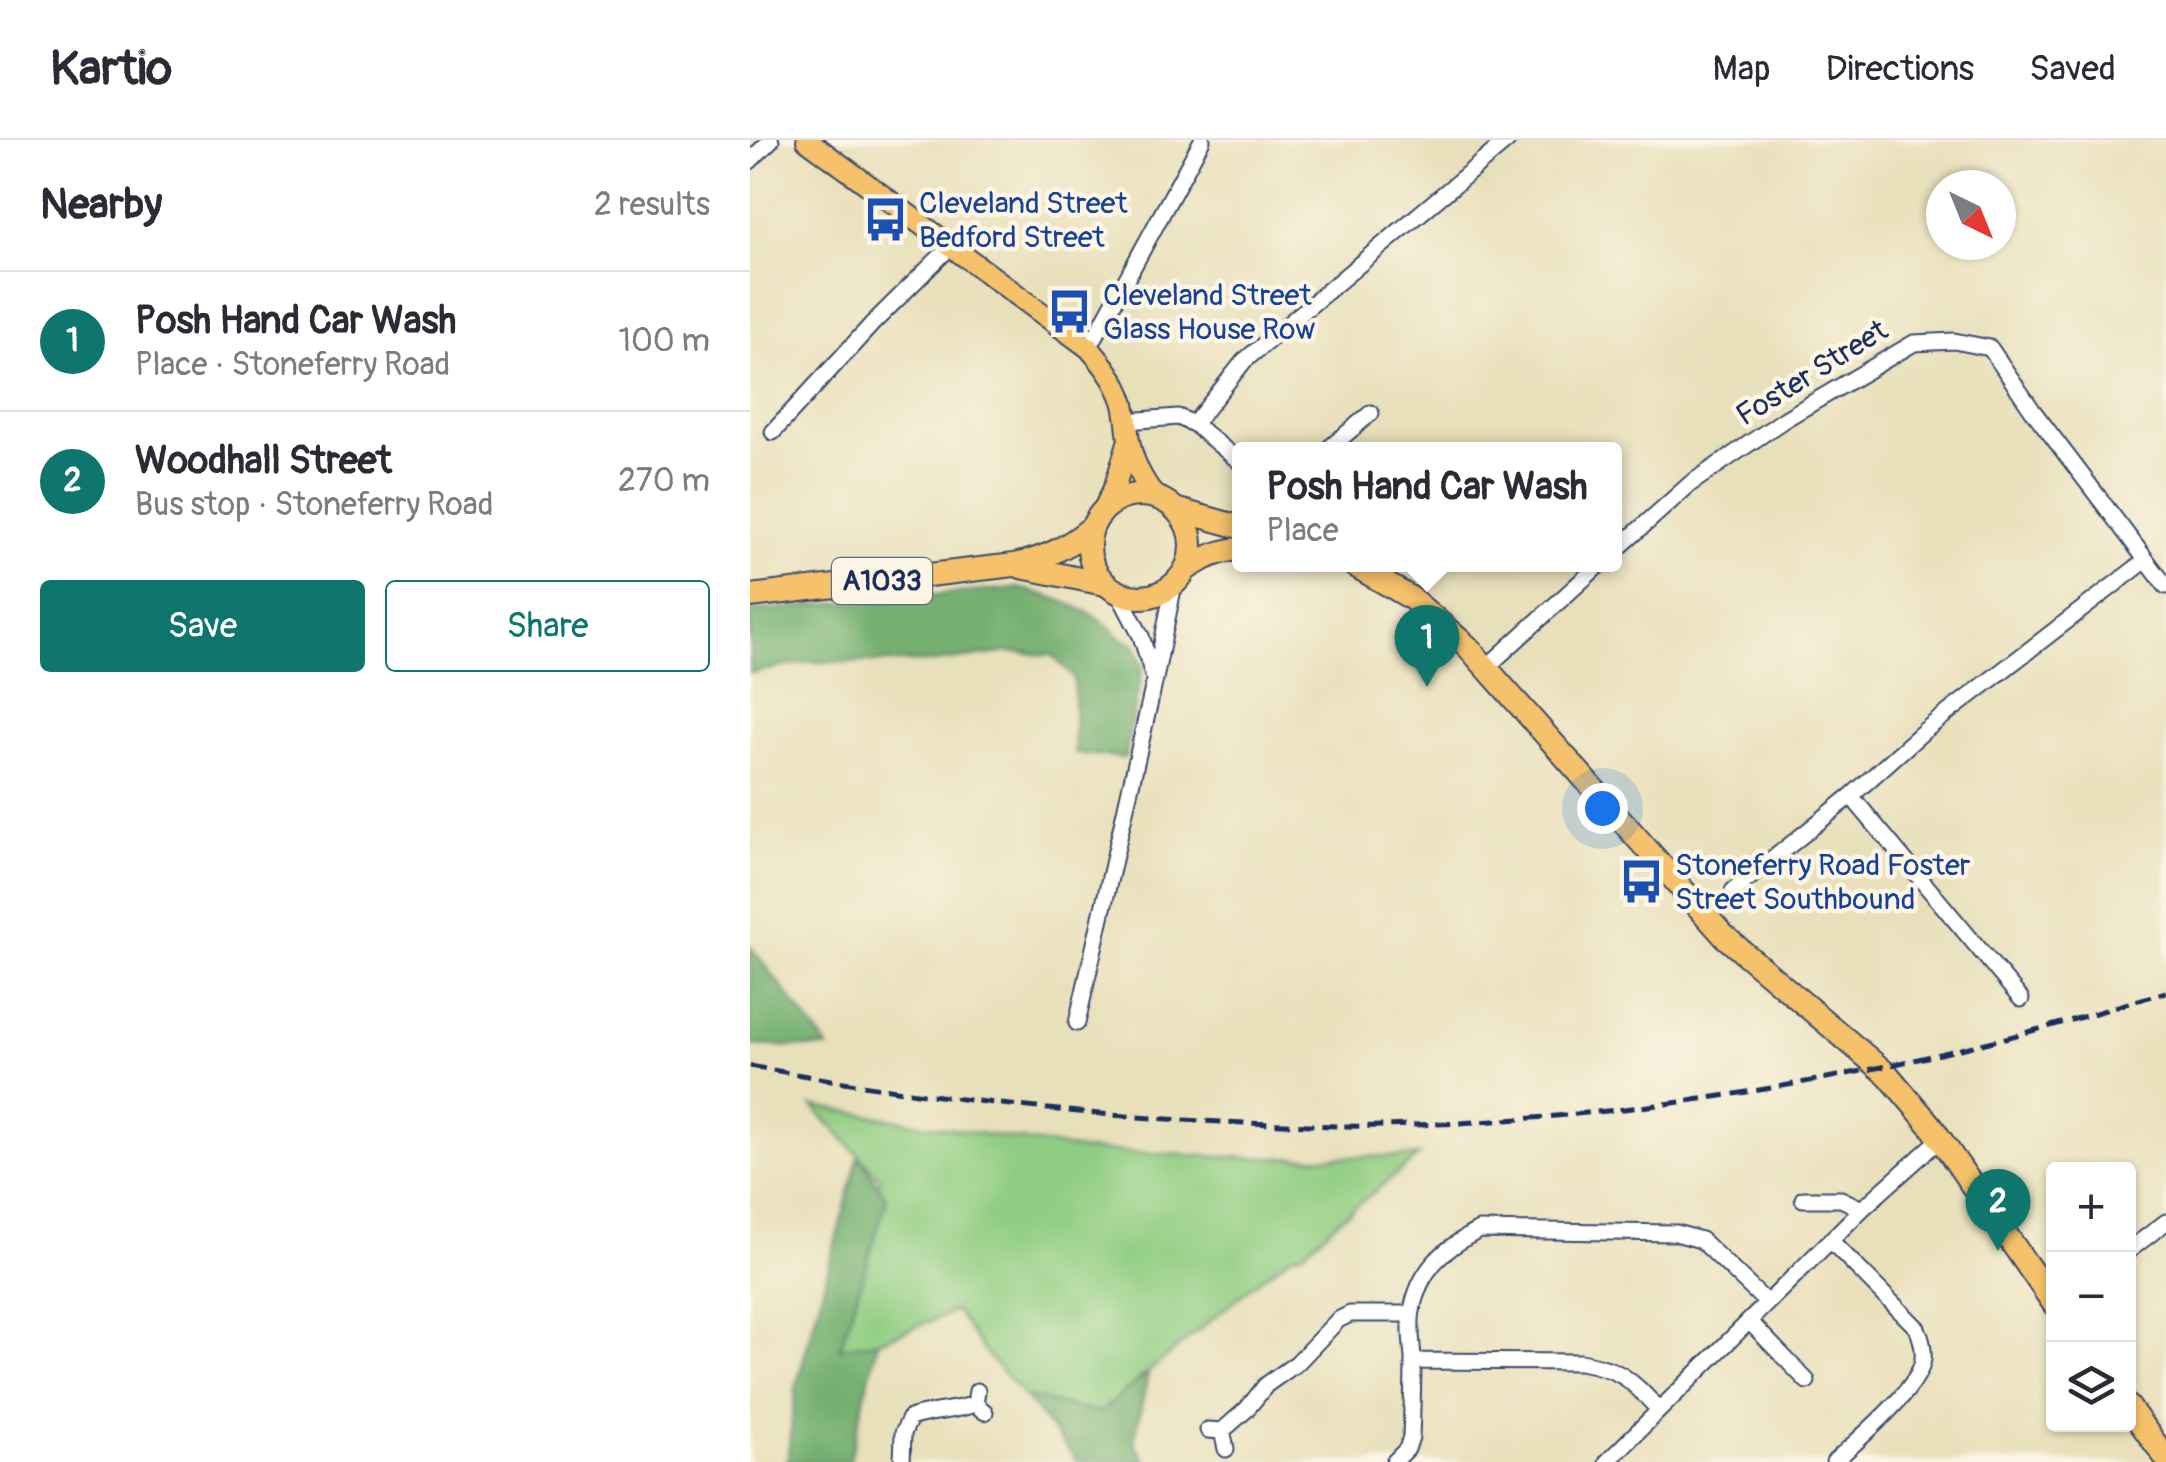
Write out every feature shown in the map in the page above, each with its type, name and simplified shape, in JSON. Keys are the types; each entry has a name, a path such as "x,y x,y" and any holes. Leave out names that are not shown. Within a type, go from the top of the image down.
{"highway":[{"path":"1232,524 1141,495 1127,496 1114,502 1098,519 1089,542 1096,572 1112,588 1132,596 1162,592 1202,558 1232,550"},
{"path":"1165,503 1185,522 1190,538 1190,554 1179,577"},
{"name":"A1033","path":"750,596 1040,560 1059,551 1098,519"},
{"name":"A1033","path":"1014,565 1112,588"},
{"path":"1363,572 1411,598 1467,646 1724,936 1869,1057 1918,1109 2046,1292"},
{"path":"2136,1417 2166,1458"}],"main road":[{"path":"806,140 1089,348 1118,388 1141,478 1165,503"},
{"path":"1098,519 1115,486 1128,430"}],"street":[{"path":"750,161 771,140"},
{"path":"1089,348 1202,140"},
{"path":"1194,424 1244,361 1508,140"},
{"path":"772,432 873,323 950,248"},
{"name":"Foster Street","path":"1622,545 1690,484 1785,419 1914,343 1954,341 1990,348 2166,586"},
{"path":"1337,442 1371,413"},
{"path":"1128,430 1178,417 1194,424 1232,455"},
{"path":"1733,891 1852,796 1924,731 2145,561"},
{"path":"1487,667 1591,572"},
{"path":"1077,1022 1179,577"},
{"path":"1112,588 1141,636 1154,679"},
{"path":"1852,796 2021,999"},
{"path":"1607,1462 1830,1240 1940,1139"},
{"path":"1803,1199 1840,1199 1862,1209"},
{"path":"2136,1246 2166,1222"},
{"path":"1394,1462 1407,1449 1411,1437 1411,1314 1419,1285 1428,1268 1453,1244 1479,1230 1688,1236 1701,1240 1767,1303"},
{"path":"1830,1240 1917,1328 1923,1362 1909,1390 1834,1462"},
{"path":"1226,1449 1215,1431 1247,1409 1266,1385 1297,1362 1338,1320 1350,1314 1411,1314"},
{"path":"1749,1322 1807,1381"},
{"path":"1413,1361 1580,1362 1605,1366 1630,1378 1660,1410"},
{"path":"902,1462 902,1433 910,1418 930,1411 952,1412 979,1403"}],"green space":[{"path":"1018,588 1082,610 1135,644 1143,666 1125,758 1075,753 1074,678 1052,655 1009,652 934,662 807,662 750,673 750,611"},
{"path":"750,946 824,1042 828,1048 750,1045"},
{"path":"813,1106 1081,1150 1250,1158 1419,1156 1303,1252 1292,1255 1264,1276 1099,1413 1024,1396 982,1349 956,1311 833,1359 880,1178"},
{"path":"859,1155 887,1199 840,1348 878,1341 849,1462 787,1462 796,1388"},
{"path":"1148,1373 1134,1443 1147,1462 1078,1462 1024,1396 1099,1413"}],"railway":[{"path":"750,1066 949,1097 1149,1118 1344,1126 1462,1123 1625,1109 1869,1070 2046,1027 2166,992"}],"place":[{"name":"Cleveland Street Bedford Street","path":"886,220"},
{"name":"Cleveland Street Glass House Row","path":"1070,312"},
{"name":"Posh Hand Car Wash","path":"1427,687"},
{"name":"Stoneferry Road Foster Street Southbound","path":"1642,882"},
{"name":"Woodhall Street","path":"1998,1251"}]}
